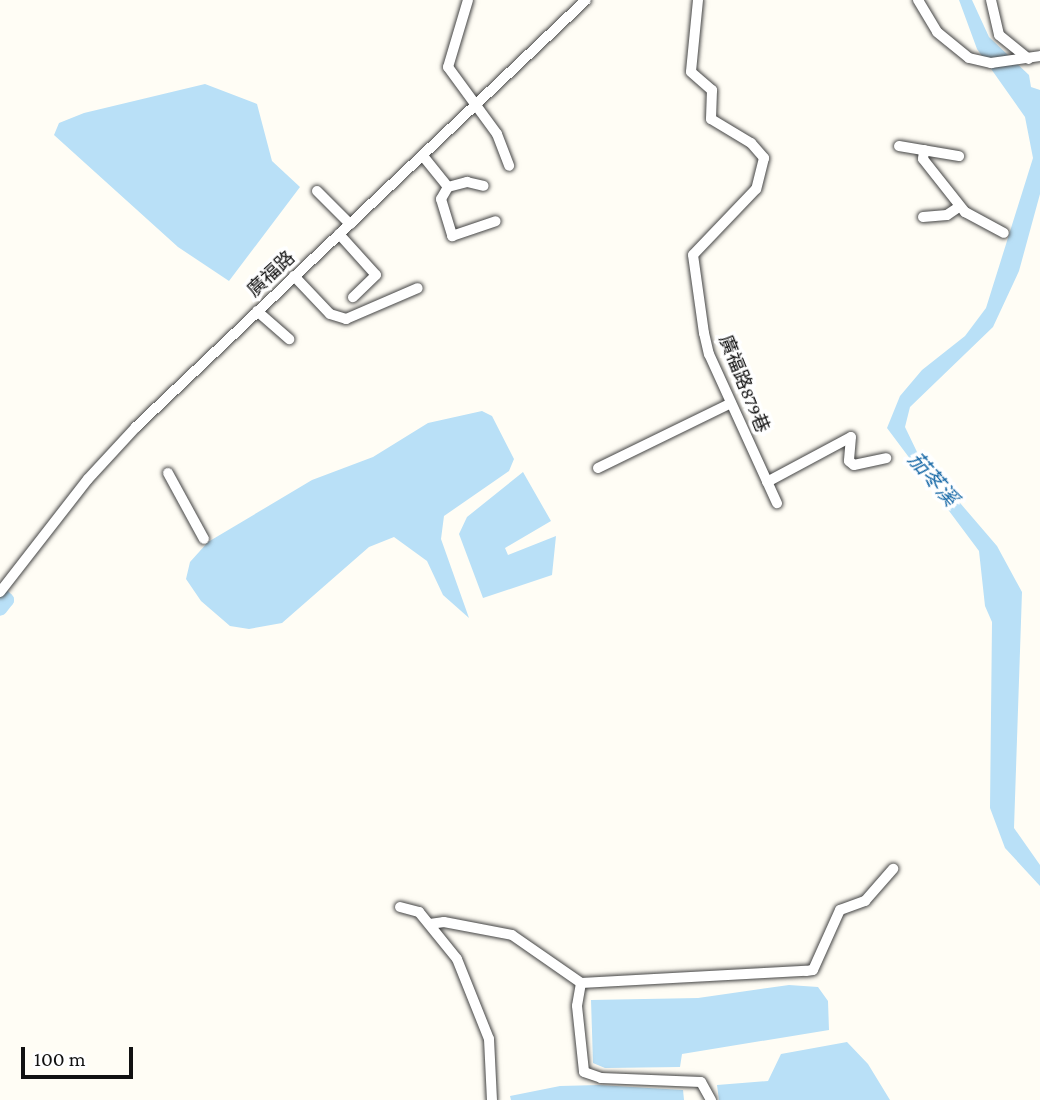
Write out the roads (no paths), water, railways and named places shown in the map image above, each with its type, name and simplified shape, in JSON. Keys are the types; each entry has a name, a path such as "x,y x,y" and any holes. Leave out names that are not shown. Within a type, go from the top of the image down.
{"street":[{"path":"468,0 448,67 497,134 509,166"},
{"name":"廣福路","path":"0,592 16,569 136,427 586,0"},
{"name":"廣福路879巷","path":"698,0 691,72 712,90 711,119 751,143 764,158 756,188 694,255 709,354 776,503"},
{"path":"918,0 947,41 969,58 991,63 1035,58"},
{"path":"991,0 999,35 1035,58"},
{"path":"900,146 958,156"},
{"path":"923,150 923,159 960,206 1004,233"},
{"path":"423,156 448,187"},
{"path":"484,186 467,182 448,187 441,199 452,236 496,221"},
{"path":"317,191 350,224"},
{"path":"923,216 947,215 960,206"},
{"path":"340,234 376,275 353,297"},
{"path":"295,276 330,314 346,319 418,288"},
{"path":"257,311 289,340"},
{"path":"598,468 731,402"},
{"path":"767,482 850,437 849,461 853,465 886,458"},
{"path":"167,473 204,539"},
{"path":"430,924 444,922 512,935 581,983 813,970 840,910 865,901 892,869"},
{"path":"400,907 419,912 457,959 489,1039 492,1100"},
{"path":"581,983 577,1006 584,1072 601,1078 701,1082 711,1100"}],"water":[{"name":"茄苳溪","path":"959,0 972,0 989,37 1029,75 1031,87 1040,90 1040,194 1019,271 993,327 910,407 905,427 918,454 997,546 1022,592 1014,828 1040,865 1040,886 1005,848 990,808 992,622 985,606 979,551 887,428 900,396 922,370 965,336 986,308 1033,158 1025,117 977,49"},
{"path":"205,84 257,104 272,161 300,187 229,281 178,247 54,135 59,123 84,113"},
{"path":"482,411 492,416 514,459 509,471 444,516 441,539 469,618 443,595 427,561 394,537 369,547 282,623 249,629 230,626 201,601 186,579 190,562 208,542 312,480 373,457 428,423"},
{"path":"523,472 551,521 505,548 508,555 556,536 552,575 483,598 459,534 467,517"},
{"path":"789,985 818,987 828,1001 829,1030 682,1054 680,1067 605,1068 593,1063 591,1000 698,998"},
{"path":"847,1042 868,1064 890,1100 719,1100 717,1085 768,1081 781,1054"},
{"path":"599,1085 683,1090 684,1100 511,1100 510,1096 560,1086"}],"waterway":[{"path":"0,593 7,600 0,609"}]}
